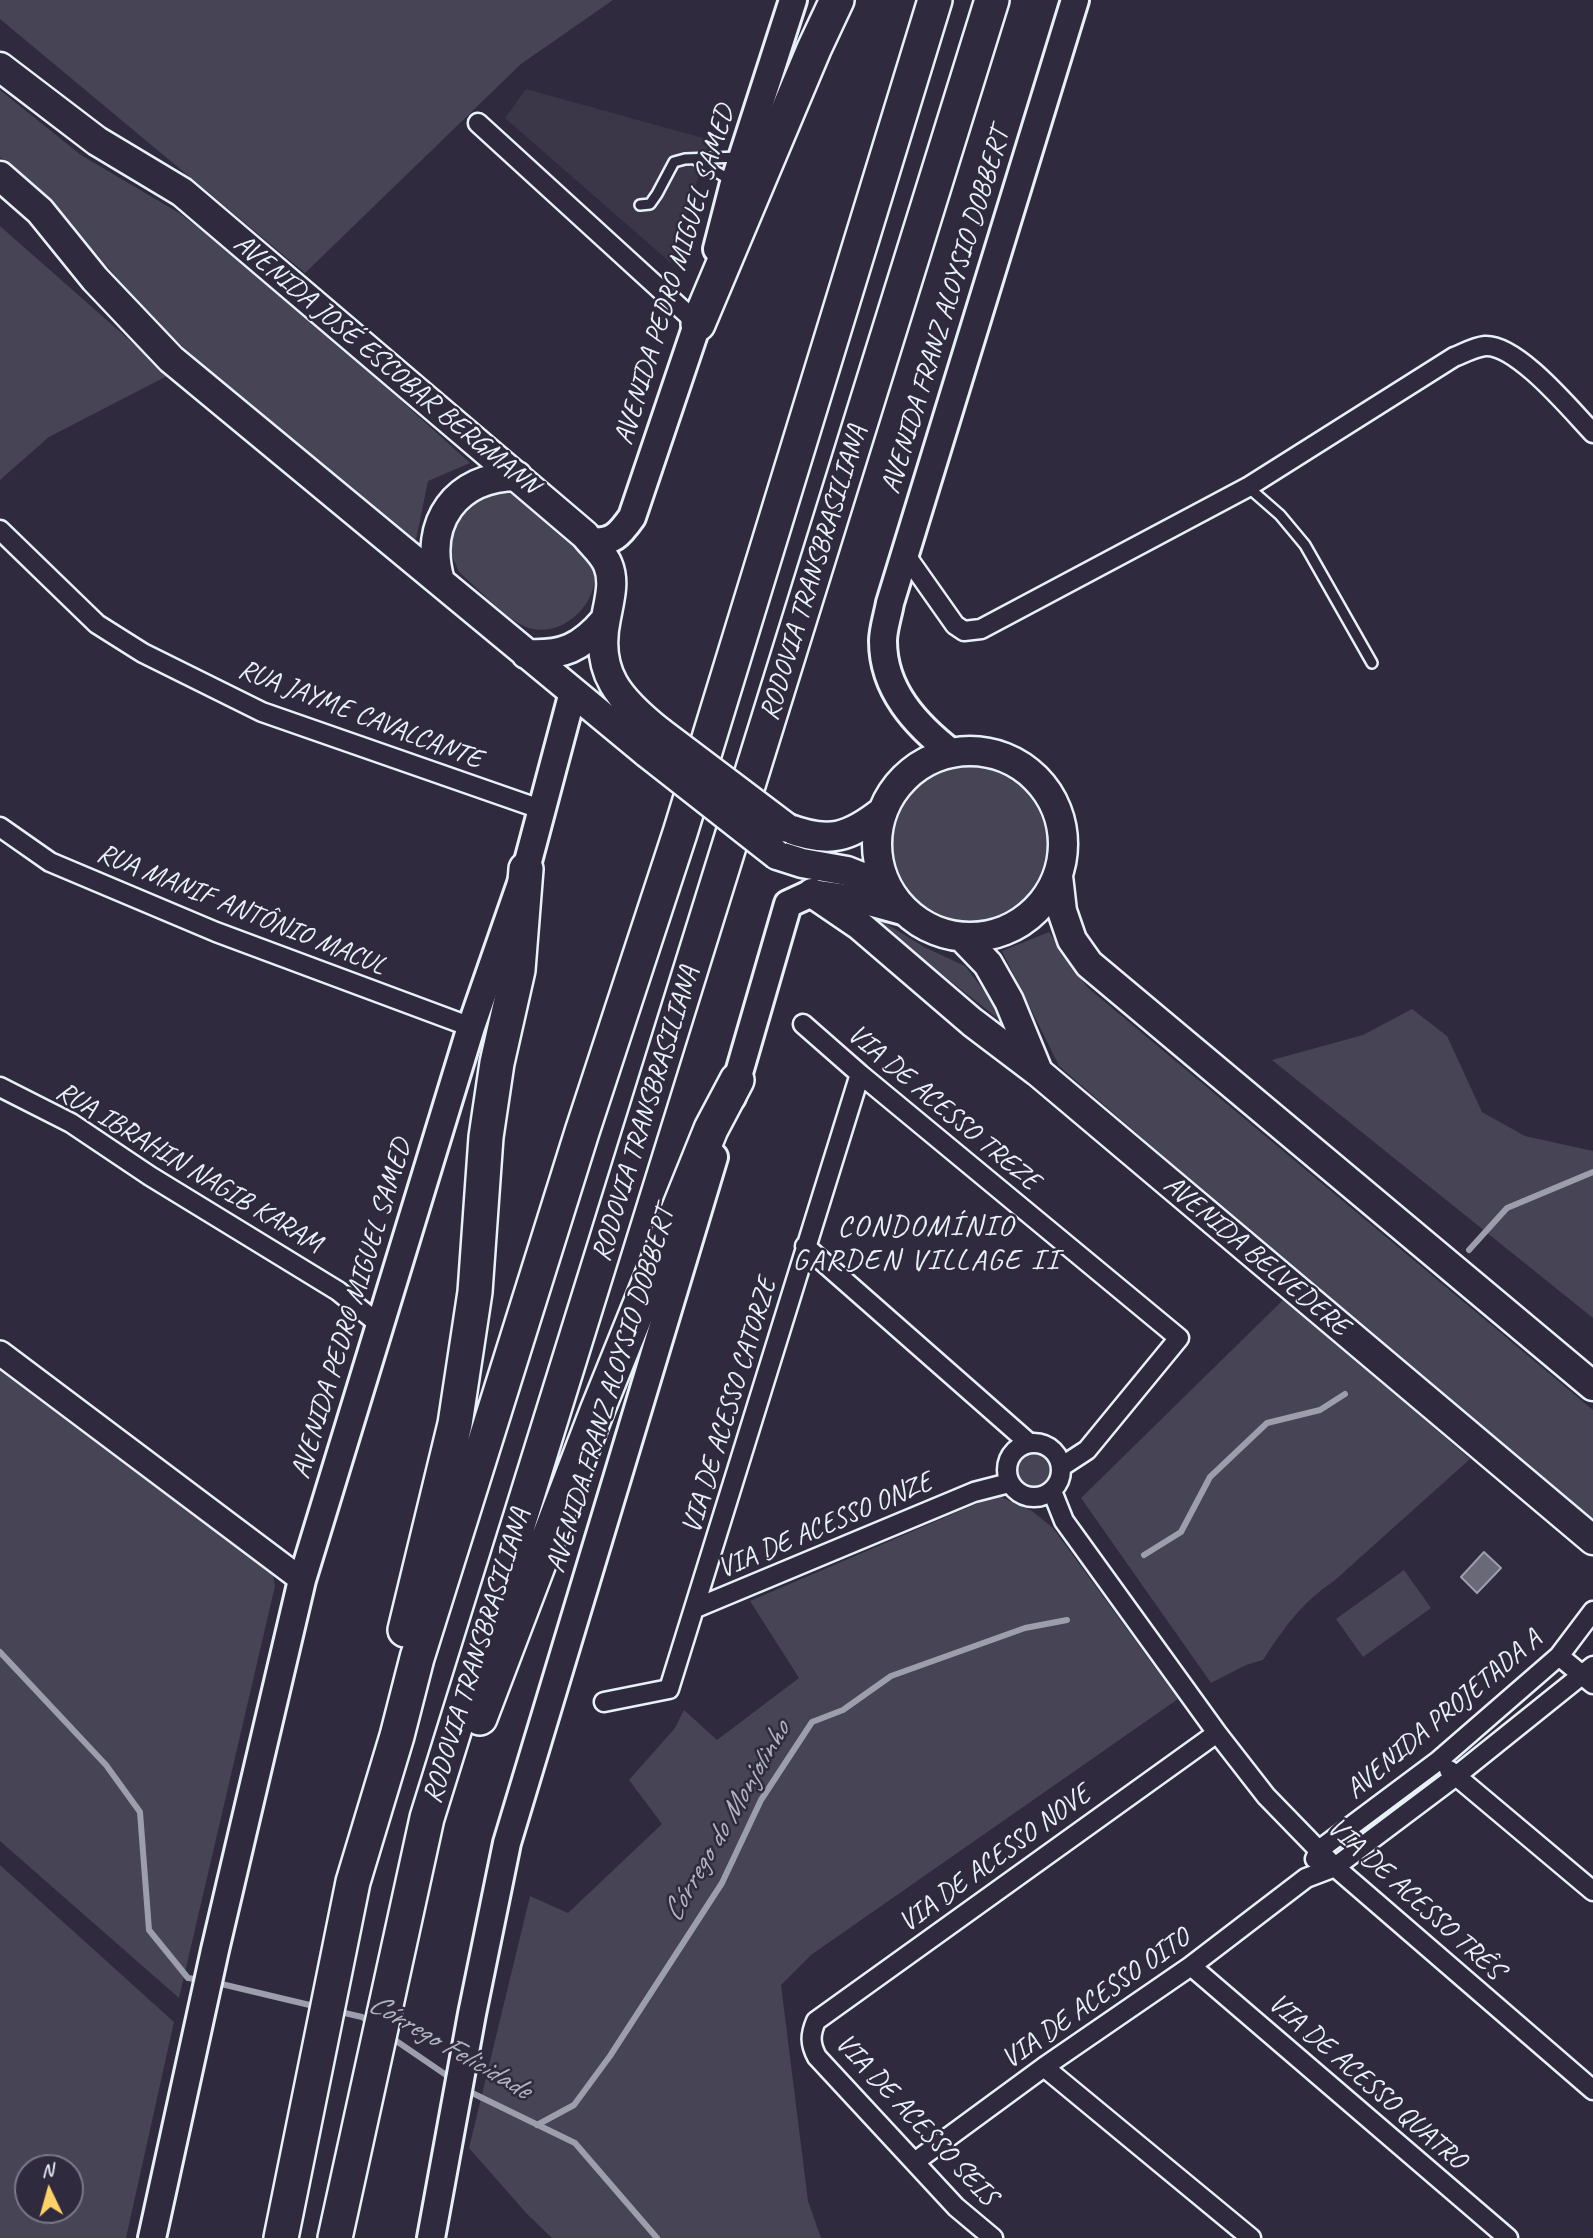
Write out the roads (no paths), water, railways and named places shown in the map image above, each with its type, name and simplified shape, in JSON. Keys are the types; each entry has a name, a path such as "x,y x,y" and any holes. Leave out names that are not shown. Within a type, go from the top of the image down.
{"highway":[{"path":"698,324 837,0"},
{"name":"RODOVIA TRANSBRASILIANA","path":"281,2238 353,1882 417,1658 574,1158 680,834 935,0"},
{"name":"RODOVIA TRANSBRASILIANA","path":"335,2238 427,1818 992,0"},
{"path":"371,1824 373,1757 455,1424 475,1292 486,1137 497,1063 518,970 526,869"},
{"path":"427,1818 450,1788 464,1757 597,1411 711,1129 737,1080"}],"main road":[{"name":"AVENIDA PEDRO MIGUEL SAMED","path":"590,541 610,541 621,533 632,517 698,324 734,183 793,0"},
{"name":"AVENIDA FRANZ ALOYSIO DOBBERT","path":"952,753 928,735 891,685 883,641 890,603 1074,0"},
{"name":"AVENIDA JOSÉ ESCOBAR BERGMANN","path":"0,67 97,141 181,192 590,541 608,564 611,584 604,642 609,677 636,713 653,742"},
{"path":"0,176 40,211 95,279 171,359 573,692 787,828 818,837 847,835 866,825 883,811"},
{"path":"440,580 435,564 435,547 444,514 454,500 483,481 500,476 517,476"},
{"path":"526,654 549,655 571,649 590,637 605,620"},
{"name":"AVENIDA PEDRO MIGUEL SAMED","path":"152,2238 197,2028 302,1580 471,1027 526,869 573,692"},
{"path":"653,742 777,855 802,863 847,871 887,887"},
{"path":"813,893 862,900 906,912 932,929 962,937 997,933 1020,922 1040,906 1058,876 1062,859 1061,823 1055,806 1035,777 1021,766 988,753 970,751 952,753 923,764 910,773 894,790 883,811 877,841 881,872 887,887 906,912"},
{"path":"1058,876 1062,911 1072,940 1089,964 1593,1386"},
{"name":"AVENIDA FRANZ ALOYSIO DOBBERT","path":"431,2238 507,1843 788,904 813,893"},
{"path":"813,893 859,925 972,1021 1038,1072"},
{"name":"AVENIDA BELVEDERE","path":"962,937 988,964 1009,1001 1038,1072 1593,1540"}],"street":[{"path":"478,123 698,324"},
{"path":"905,554 955,625 964,631 981,629 1248,487 1454,357 1485,346 1501,349 1519,358 1593,433"},
{"name":"RUA JAYME CAVALCANTE","path":"0,530 97,624 143,653 262,712 543,810"},
{"name":"RUA MANIF ANTÔNIO MACUL","path":"0,827 50,862 215,932 471,1027"},
{"name":"VIA DE ACESSO TREZE","path":"803,1024 1179,1338 1087,1450 1058,1460"},
{"name":"VIA DE ACESSO CATORZE","path":"604,1702 669,1689 860,1074"},
{"name":"RUA IBRAHIN NAGIB KARAM","path":"0,1087 71,1123 150,1176 338,1290 380,1325"},
{"path":"805,1246 1001,1419 1022,1446"},
{"path":"0,1353 302,1580"},
{"path":"1044,1444 1058,1460 1059,1483 1044,1494 1020,1494 1008,1475 1022,1446 1044,1444"},
{"name":"VIA DE ACESSO ONZE","path":"696,1608 974,1492 1008,1475"},
{"name":"VIA DE ACESSO TRÊS","path":"1044,1494 1217,1733 1266,1796 1335,1867 1593,2090"},
{"name":"AVENIDA PROJETADA A","path":"1319,1850 1438,1761 1559,1656 1593,1611"},
{"path":"1559,1656 1590,1675"},
{"name":"AVENIDA PROJETADA A","path":"1335,1867 1590,1675"},
{"name":"VIA DE ACESSO NOVE","path":"811,2033 816,2021 825,2013 1217,1733"},
{"path":"1438,1761 1593,1891"},
{"name":"VIA DE ACESSO OITO","path":"1306,1878 1319,1850"},
{"name":"VIA DE ACESSO OITO","path":"916,2161 1044,2067 1191,1966 1306,1878 1335,1867"},
{"name":"VIA DE ACESSO QUATRO","path":"1191,1966 1508,2238"},
{"name":"VIA DE ACESSO SEIS","path":"811,2033 811,2046 817,2057 956,2207 993,2238"},
{"path":"1044,2067 1251,2238"}],"lane":[{"path":"640,205 650,204 674,162 743,157"},
{"path":"694,159 734,183"},
{"path":"1248,487 1280,514 1305,545 1372,663"}],"water":[{"path":"1484,1552 1501,1568 1477,1593 1461,1577"}],"waterway":[{"name":"Córrego do Monjolinho","path":"1469,1250 1507,1208 1593,1172"},
{"name":"Córrego do Monjolinho","path":"1144,1555 1181,1532 1210,1477 1267,1423 1320,1410 1345,1394"},
{"name":"Córrego do Monjolinho","path":"537,2125 574,2105 610,2056 722,1883 761,1800 812,1722 843,1710 891,1676 1025,1628 1067,1620"},
{"name":"Córrego Felicidade","path":"0,1652 106,1765 140,1812 149,1930 188,1978 202,1980"},
{"name":"Córrego Felicidade","path":"213,1982 318,2007"},
{"name":"Córrego Felicidade","path":"336,2011 362,2017 371,2024"},
{"name":"Córrego Felicidade","path":"389,2036 452,2079"},
{"name":"Córrego Felicidade","path":"466,2090 575,2143 657,2238"}],"district":[{"name":"CONDOMÍNIO GARDEN VILLAGE II","path":"926,1244"}]}
